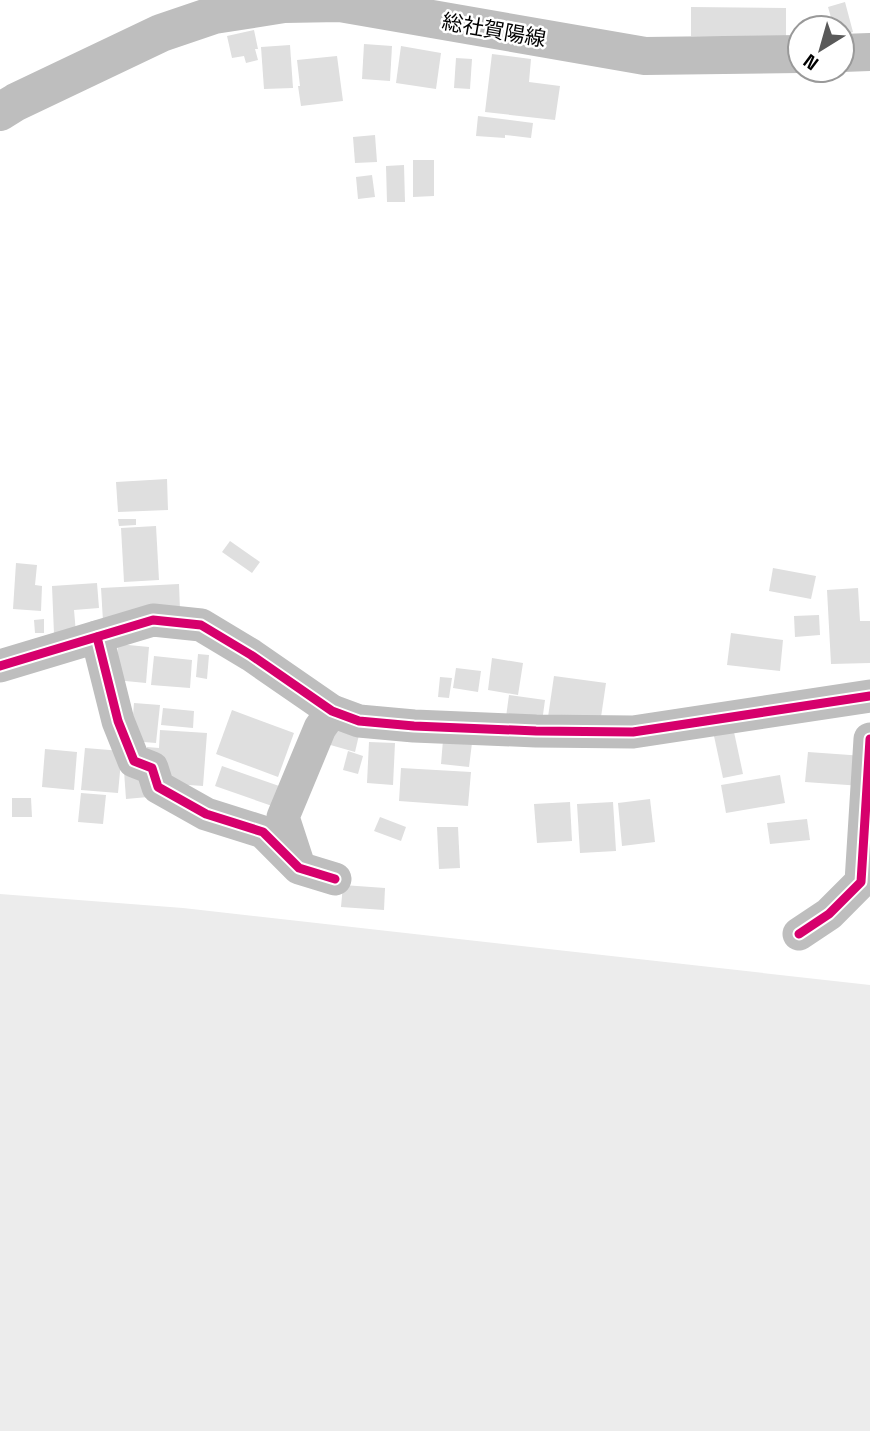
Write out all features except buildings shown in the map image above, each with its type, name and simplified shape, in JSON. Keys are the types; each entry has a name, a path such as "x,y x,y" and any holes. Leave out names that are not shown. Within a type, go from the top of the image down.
{"main road":[{"name":"総社賀陽線","path":"0,112 161,33 214,15 284,4 340,3 645,56 786,54"}],"street":[{"path":"0,666 153,620 201,625 251,655 331,711 359,721 536,731 633,732 870,696"},
{"path":"97,637 118,721 134,761 152,768 158,787 206,814 263,832 299,868 335,879"},
{"path":"299,868 283,817 320,728 331,711"},
{"path":"799,934 829,914 861,882 870,739"}],"shaded area":[{"path":"0,894 183,908 870,985 870,1431 0,1431"}],"cycle path":[{"path":"0,666 153,620 201,625 251,655 332,711 359,721 536,731 633,732 870,696"},
{"path":"97,637 118,721 134,761 152,768 158,787 206,814 263,832 299,868 335,879"},
{"path":"799,934 829,914 861,882 870,739"}]}
